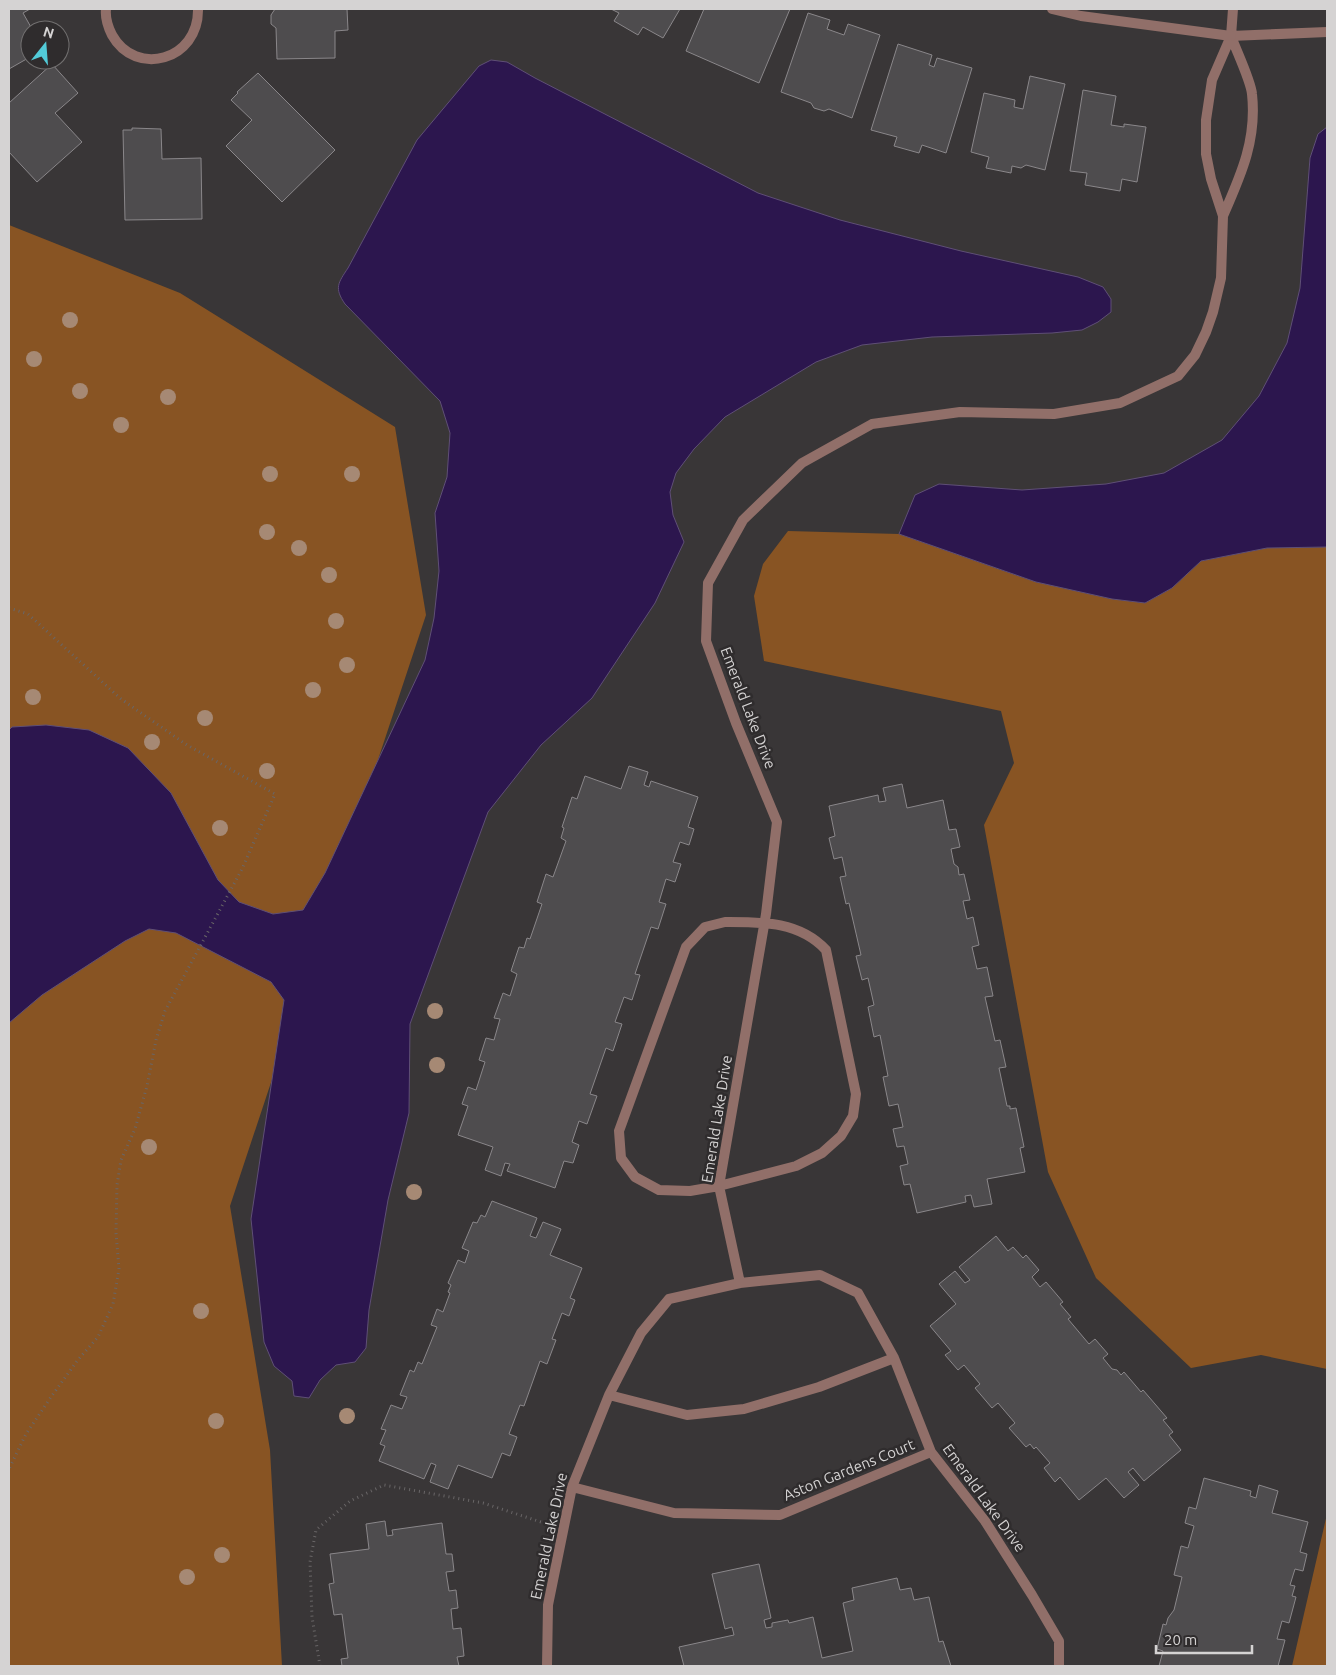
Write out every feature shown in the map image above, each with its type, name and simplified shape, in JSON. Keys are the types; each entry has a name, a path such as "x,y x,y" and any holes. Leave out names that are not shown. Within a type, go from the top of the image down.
{"street":[{"path":"106,9 108,28 116,41 127,52 141,58 156,59 170,56 184,47 193,36 198,21 198,9"},
{"path":"1052,9 1081,16 1230,36 1327,32"},
{"name":"Emerald Lake Drive","path":"740,1283 720,1186 765,922 777,822 736,723 706,641 708,583 743,520 802,463 872,424 960,412 1054,414 1120,403 1178,376 1195,355 1206,332 1213,312 1220,278 1223,216 1211,179 1206,154 1206,120 1212,80 1230,36 1233,9"},
{"name":"Emerald Lake Drive","path":"1223,216 1240,178 1251,142 1252,92 1230,36"},
{"path":"724,922 765,922 800,930 819,942 826,950 856,1094 852,1116 841,1136 822,1153 796,1166 720,1186 690,1191 659,1190 635,1177 621,1158 619,1131 686,947 705,927 724,922"},
{"name":"Emerald Lake Drive","path":"547,1666 548,1605 572,1487 609,1395 641,1333 669,1299 740,1283 820,1275 858,1293 894,1358 931,1452 985,1521 1059,1641 1059,1666"},
{"path":"609,1395 688,1415 744,1409 818,1387 894,1358"},
{"name":"Aston Gardens Court","path":"572,1487 674,1513 780,1515 931,1452"}],"path":[{"path":"9,608 28,614 128,704 186,745 275,794 242,869 165,1012 156,1040 147,1086 135,1129 120,1160 117,1185 116,1233 119,1269 113,1304 98,1337 50,1397 26,1434 9,1469"},
{"path":"320,1666 312,1617 310,1562 316,1530 350,1501 384,1485 483,1503 563,1529"}],"shaded area":[{"path":"491,60 507,62 758,193 840,220 961,251 1078,277 1103,287 1111,299 1111,312 1098,322 1082,330 1052,333 932,337 862,345 816,362 725,417 694,449 676,473 670,492 673,515 684,542 655,603 592,698 541,745 488,812 410,1024 409,1113 388,1200 369,1310 366,1348 355,1362 336,1365 320,1380 309,1398 294,1396 292,1381 274,1366 264,1342 251,1219 284,1000 271,982 176,933 149,929 125,941 42,995 9,1023 9,730 12,727 46,725 89,730 128,748 171,793 218,880 239,902 273,914 303,910 325,873 425,660 434,618 439,571 435,513 447,477 450,433 440,401 345,304 338,290 342,278 417,140 479,66"},
{"path":"1327,127 1327,547 1267,548 1201,561 1172,588 1145,603 1112,599 1036,582 899,534 915,495 939,484 1022,490 1106,484 1164,473 1222,440 1259,396 1287,343 1300,288 1310,158 1318,134"},
{"path":"9,225 180,293 395,427 426,615 230,1206 270,1450 282,1666 9,1666"},
{"path":"788,531 899,534 1036,582 1112,599 1145,603 1172,588 1201,561 1267,548 1327,547 1327,1369 1261,1355 1191,1368 1096,1278 1048,1172 984,825 1014,763 1001,711 764,661 754,596 763,564"},
{"path":"1327,1514 1327,1666 1292,1666"}],"building":[{"path":"9,9 30,9 23,13 27,20 20,20 20,63 9,69"},
{"path":"275,9 347,9 348,30 335,31 335,58 277,59 276,28 271,24 271,15"},
{"path":"611,9 680,9 663,38 643,27 638,35 614,21 619,13"},
{"path":"704,9 790,9 759,83 686,51"},
{"path":"808,13 830,20 827,29 844,35 848,24 880,35 852,118 829,109 824,111 814,108 811,103 781,92"},
{"path":"898,44 932,55 929,65 934,67 937,58 972,68 946,153 922,145 919,153 894,146 897,137 871,130"},
{"path":"45,70 57,70 78,93 55,113 82,142 37,182 9,152 9,103"},
{"path":"258,73 335,150 282,202 226,146 252,120 231,100"},
{"path":"1030,76 1065,84 1045,170 1026,165 1021,168 1012,166 1011,173 986,168 989,157 971,152 984,93 1015,100 1014,107 1023,109"},
{"path":"1083,90 1116,96 1111,125 1124,127 1124,124 1146,127 1137,182 1122,179 1120,191 1085,185 1087,173 1070,171"},
{"path":"132,128 161,129 162,159 201,158 202,219 125,220 123,130 132,130"},
{"path":"629,766 648,772 644,785 649,787 651,781 698,797 688,827 694,829 689,845 680,842 673,862 681,864 675,882 666,879 659,902 666,904 658,929 651,927 635,974 640,975 632,1000 624,997 615,1022 622,1024 613,1051 606,1048 590,1094 597,1096 587,1124 579,1121 572,1142 579,1145 573,1163 564,1161 555,1188 507,1171 510,1164 505,1163 501,1176 485,1170 493,1147 458,1135 468,1106 462,1104 468,1087 476,1090 485,1062 479,1060 486,1038 494,1040 500,1019 494,1018 503,993 510,996 517,974 511,971 519,947 524,948 527,938 530,939 542,904 537,902 546,874 553,877 566,841 561,838 564,828 562,827 572,797 577,799 585,776 621,789"},
{"path":"902,784 907,808 943,800 949,830 956,829 960,847 951,849 954,864 958,867 959,875 964,874 970,900 963,901 967,919 973,917 979,945 972,947 977,969 987,967 993,996 985,997 995,1041 1000,1040 1006,1067 999,1068 1007,1106 1010,1106 1010,1109 1016,1108 1024,1147 1020,1148 1025,1172 987,1179 992,1204 974,1207 971,1195 965,1196 966,1202 917,1213 910,1184 904,1185 900,1166 908,1164 904,1146 897,1147 893,1129 903,1127 898,1104 889,1106 883,1077 888,1076 880,1035 874,1037 868,1007 874,1005 868,978 862,980 856,956 861,955 849,903 846,904 840,877 846,876 842,857 834,859 829,838 835,836 829,806 878,795 879,802 886,801 883,788"},
{"path":"492,1201 537,1218 530,1236 536,1238 543,1222 561,1229 550,1255 582,1268 570,1298 575,1300 569,1316 562,1313 552,1339 556,1340 547,1364 540,1361 524,1406 520,1405 509,1434 517,1437 510,1456 502,1453 492,1478 458,1465 448,1489 430,1482 436,1465 431,1463 424,1479 379,1461 385,1446 380,1444 386,1430 381,1429 391,1405 402,1409 407,1397 400,1395 410,1370 414,1372 418,1362 422,1364 437,1327 431,1325 437,1309 443,1312 450,1293 448,1292 451,1285 448,1283 458,1260 465,1263 469,1251 462,1248 473,1222 477,1223 481,1215 485,1217"},
{"path":"996,1236 1008,1251 1013,1247 1023,1258 1026,1255 1039,1270 1032,1277 1040,1287 1046,1282 1063,1302 1060,1304 1071,1317 1068,1319 1089,1344 1095,1339 1108,1354 1103,1358 1112,1369 1117,1370 1121,1375 1124,1372 1141,1392 1143,1390 1167,1418 1163,1420 1173,1432 1169,1435 1181,1450 1144,1481 1133,1468 1128,1472 1139,1485 1124,1498 1106,1478 1079,1500 1060,1477 1055,1482 1044,1468 1050,1463 1036,1447 1034,1449 1030,1444 1026,1447 1009,1428 1015,1423 998,1403 992,1408 975,1388 980,1384 964,1365 958,1370 945,1355 951,1351 930,1326 956,1304 939,1284 955,1271 965,1283 970,1280 959,1267"},
{"path":"1204,1478 1251,1491 1250,1496 1256,1498 1259,1485 1278,1491 1272,1513 1308,1522 1300,1552 1307,1554 1303,1571 1295,1569 1290,1585 1295,1586 1292,1596 1296,1597 1289,1623 1282,1621 1277,1639 1285,1640 1278,1666 1159,1666 1163,1651 1157,1649 1163,1624 1166,1625 1168,1618 1174,1610 1182,1577 1174,1575 1181,1546 1188,1548 1194,1526 1185,1523 1189,1507 1196,1509"},
{"path":"385,1521 387,1536 393,1535 392,1530 442,1523 446,1554 452,1554 454,1571 446,1572 449,1591 456,1590 458,1608 451,1609 453,1629 461,1628 464,1656 457,1657 459,1666 342,1666 341,1659 348,1658 342,1614 334,1615 329,1584 334,1583 330,1554 369,1549 366,1524"},
{"path":"759,1564 771,1618 764,1620 766,1628 772,1627 772,1623 788,1620 789,1623 813,1617 822,1658 853,1651 843,1603 854,1600 852,1588 897,1578 900,1590 911,1588 914,1600 929,1597 939,1642 943,1641 951,1666 684,1666 679,1647 734,1635 732,1627 725,1629 712,1574"}]}
